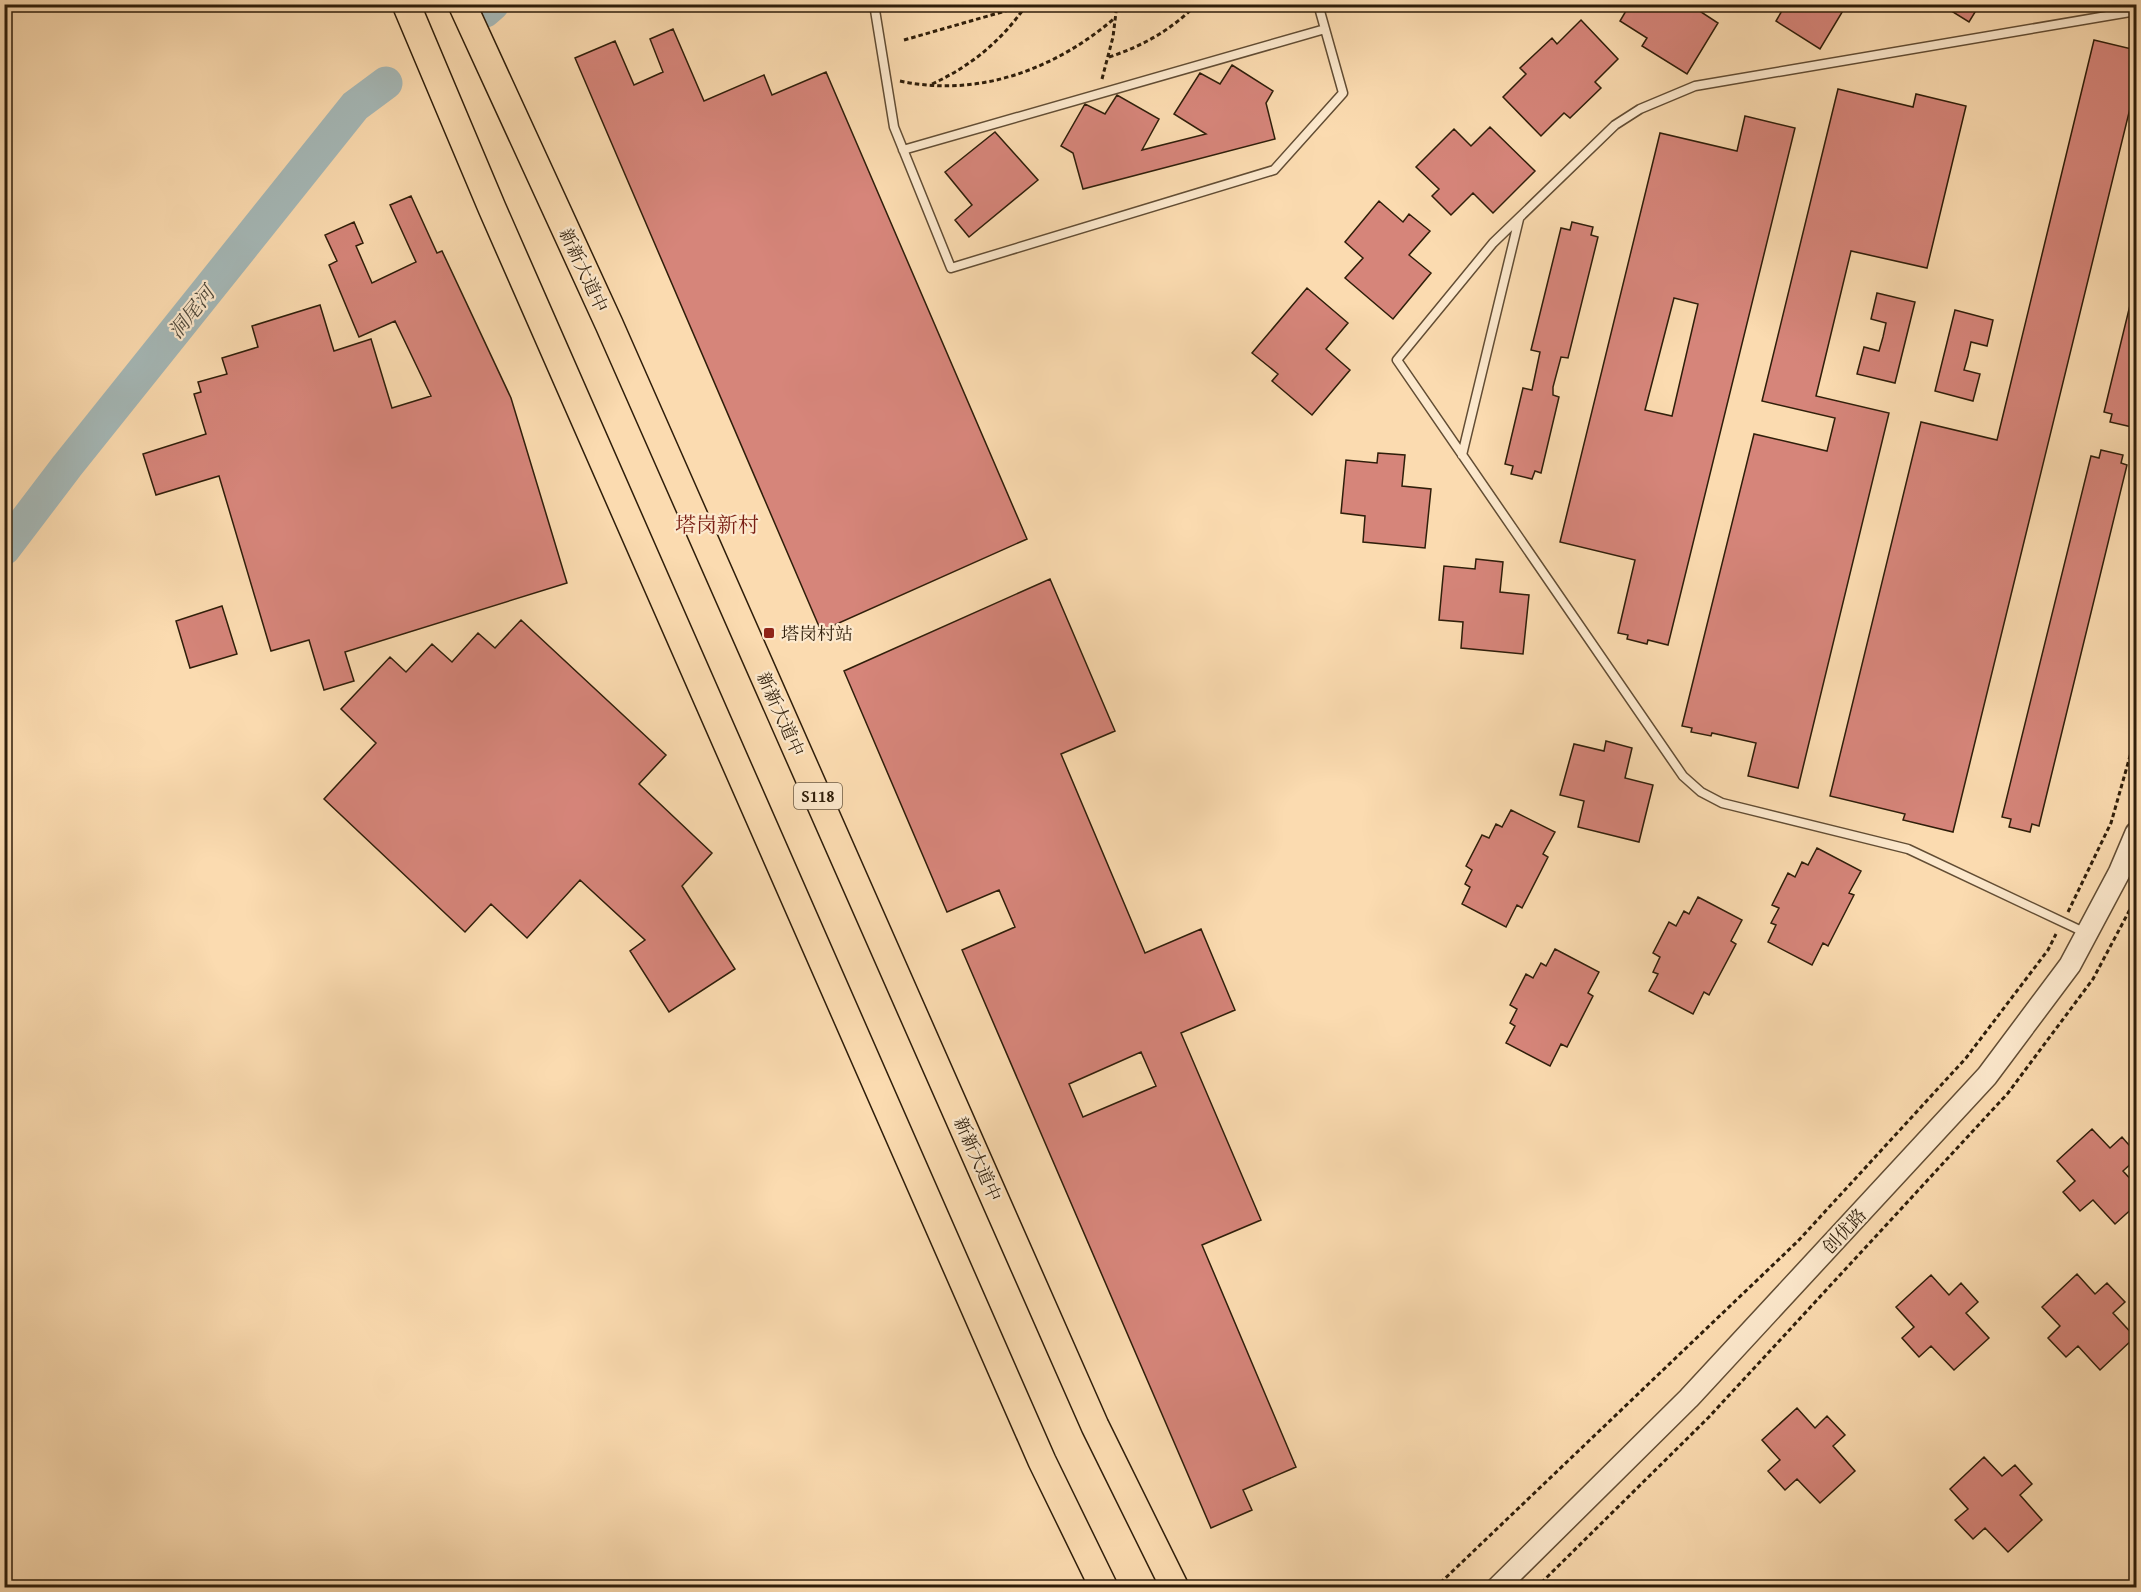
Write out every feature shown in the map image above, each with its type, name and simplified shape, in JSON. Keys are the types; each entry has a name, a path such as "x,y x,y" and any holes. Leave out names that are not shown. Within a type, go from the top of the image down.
{"main road":[{"path":"406,4 492,208 1042,1461 1104,1587"},
{"name":"新新大道中","path":"462,4 619,346 1095,1426 1175,1587"}],"street":[{"name":"创优路","path":"1497,1587 1689,1398 1987,1076 2070,965 2119,873 2136,833"}],"lane":[{"path":"874,4 894,127 951,268 1274,170 1343,93 1318,4"},
{"path":"2087,933 1908,849 1722,803 1701,792 1683,776 1397,360 1493,243 1615,125 1640,109 1695,86 2136,10"},
{"path":"903,150 1325,28"},
{"path":"1462,455 1520,218"}],"path":[{"path":"1095,95 1109,57 1117,4"},
{"path":"1109,57 1129,51 1166,31 1197,4"},
{"path":"931,85 959,71 984,53 1000,39 1028,5"},
{"path":"904,40 1028,5"},
{"path":"886,78 931,85 975,84 1020,74 1081,45 1116,18"},
{"path":"1435,1587 1798,1241 1966,1058 2048,950 2063,922 2111,823 2136,735"},
{"path":"1536,1587 1709,1417 2008,1093 2093,979 2136,898"}],"building":[{"path":"1630,4 1689,4 1718,23 1687,74 1642,46 1647,38 1620,21"},
{"path":"1786,4 1847,4 1820,49 1776,21"},
{"path":"1940,4 1980,4 1969,22"},
{"path":"1581,20 1618,59 1595,82 1601,88 1570,118 1564,113 1541,136 1503,97 1526,74 1520,68 1552,38 1557,44"},
{"path":"673,29 704,101 764,75 772,95 826,72 1027,539 821,631 575,58 615,41 634,85 663,72 650,39"},
{"path":"2094,40 2136,50 2136,84 1953,832 1903,820 1905,814 1830,796 1921,422 1997,440"},
{"path":"1232,65 1273,91 1266,103 1275,139 1083,189 1073,153 1061,146 1085,104 1105,114 1117,95 1159,119 1142,150 1206,134 1174,114 1200,73 1220,84"},
{"path":"1838,89 1913,107 1916,94 1966,106 1927,268 1851,251 1816,396 1889,413 1798,788 1748,776 1756,743 1712,733 1711,736 1691,732 1692,728 1682,726 1754,434 1827,451 1835,418 1762,401"},
{"path":"1745,116 1795,128 1668,645 1648,640 1647,644 1627,639 1628,635 1618,633 1635,560 1560,542 1660,133 1737,151","holes":["1674,298 1698,304 1672,416 1645,410"]},
{"path":"1490,127 1535,171 1493,213 1473,193 1451,215 1432,196 1439,189 1416,167 1454,129 1471,146"},
{"path":"995,132 1038,180 969,237 955,220 972,205 945,172"},
{"path":"411,196 437,253 442,251 511,398 567,583 345,652 354,681 324,690 309,640 271,651 219,476 156,495 143,454 206,434 194,394 201,392 198,382 227,374 222,358 258,347 252,326 320,305 334,351 371,339 392,408 431,396 395,321 359,337 329,265 337,261 325,235 354,222 363,243 356,246 372,283 416,262 390,205"},
{"path":"1379,201 1403,222 1409,214 1430,231 1409,255 1431,273 1393,319 1345,278 1363,258 1345,242"},
{"path":"1572,222 1593,227 1591,235 1598,237 1568,358 1561,357 1553,387 1553,395 1559,397 1541,473 1535,471 1532,479 1511,474 1513,466 1505,464 1523,388 1532,390 1540,352 1531,350 1561,228 1570,230"},
{"path":"1307,288 1348,323 1326,349 1350,370 1312,415 1272,381 1278,374 1252,353"},
{"path":"1877,293 1915,302 1895,383 1857,374 1864,347 1879,351 1883,337 1886,323 1871,319"},
{"path":"2131,301 2136,301 2136,420 2133,419 2132,427 2110,422 2112,414 2104,412"},
{"path":"1955,310 1993,320 1987,346 1971,342 1964,370 1980,374 1973,401 1935,391"},
{"path":"2101,450 2123,455 2121,463 2127,465 2039,826 2032,824 2030,832 2009,827 2011,819 2002,817 2091,456 2099,458"},
{"path":"1378,453 1405,455 1402,486 1431,489 1425,548 1363,542 1365,516 1341,513 1346,460 1377,463"},
{"path":"1476,559 1503,562 1500,592 1529,595 1523,654 1461,648 1463,622 1439,620 1444,566 1475,569"},
{"path":"1050,579 1115,731 1061,754 1145,953 1201,929 1235,1010 1181,1033 1261,1220 1202,1245 1296,1467 1243,1490 1252,1510 1211,1528 962,950 1015,927 999,890 947,912 844,671","holes":["1141,1052 1156,1086 1083,1117 1069,1084"]},
{"path":"222,606 237,654 190,668 176,621"},
{"path":"521,620 666,755 639,784 712,853 682,886 735,969 669,1012 630,951 645,940 580,880 527,938 491,904 465,932 324,799 376,743 341,709 390,657 406,672 432,644 452,662 478,633 495,648"},
{"path":"1606,741 1632,748 1625,778 1653,785 1639,842 1578,827 1584,801 1560,795 1574,744 1604,751"},
{"path":"1511,810 1555,832 1543,854 1548,857 1522,908 1517,905 1506,927 1462,904 1470,887 1465,884 1472,870 1466,866 1482,835 1489,838 1496,824 1502,827"},
{"path":"1817,848 1861,871 1849,893 1854,895 1828,946 1823,943 1812,965 1768,942 1776,925 1771,923 1779,908 1772,905 1788,873 1795,877 1802,862 1808,865"},
{"path":"1698,897 1742,920 1731,941 1736,944 1709,995 1704,992 1693,1014 1649,991 1658,974 1653,972 1660,957 1653,953 1669,922 1676,926 1684,911 1689,914"},
{"path":"1555,949 1599,972 1588,993 1593,996 1567,1047 1561,1044 1550,1066 1506,1043 1515,1026 1510,1023 1517,1009 1510,1005 1526,974 1533,978 1541,963 1546,966"},
{"path":"2092,1129 2110,1148 2122,1137 2136,1153 2136,1159 2123,1171 2136,1185 2136,1205 2115,1224 2093,1200 2080,1211 2063,1192 2075,1181 2057,1161"},
{"path":"2077,1274 2095,1294 2107,1283 2125,1302 2113,1313 2135,1337 2100,1370 2078,1346 2066,1357 2048,1338 2060,1326 2042,1307"},
{"path":"1931,1275 1949,1295 1961,1283 1978,1302 1966,1313 1989,1338 1954,1370 1931,1346 1919,1357 1902,1338 1914,1327 1896,1307"},
{"path":"1797,1408 1815,1428 1827,1416 1845,1435 1833,1446 1855,1471 1820,1503 1797,1479 1785,1490 1768,1471 1780,1460 1762,1440"},
{"path":"1984,1457 2002,1476 2015,1465 2032,1484 2020,1495 2042,1520 2008,1552 1985,1528 1973,1539 1955,1520 1968,1509 1950,1489"}],"waterway":[{"name":"洞尾河","path":"485,11 493,4"},
{"name":"洞尾河","path":"4,549 67,466 355,106 386,83"}],"place":[{"name":"塔岗村站","path":"769,633"}],"district":[{"name":"塔岗新村","path":"717,524"}]}
